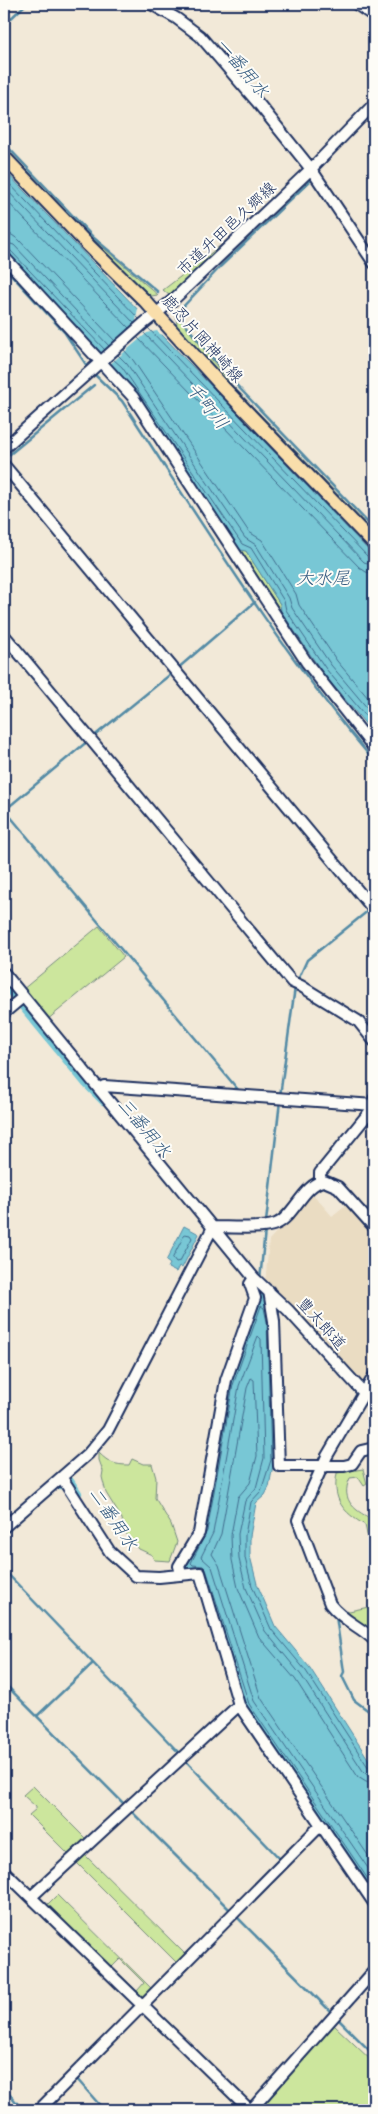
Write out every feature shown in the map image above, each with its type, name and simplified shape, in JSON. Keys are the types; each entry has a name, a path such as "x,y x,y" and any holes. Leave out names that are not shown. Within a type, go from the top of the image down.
{"main road":[{"name":"鹿忍片岡神崎線","path":"4,157 153,316 374,544"}],"street":[{"path":"151,4 176,18 200,36 312,169 374,263"},
{"path":"356,4 374,16"},
{"name":"市道升田邑久郷線","path":"4,448 173,300 312,169 374,104"},
{"path":"4,257 132,397 307,663 374,748"},
{"path":"4,465 372,907"},
{"path":"4,635 297,984 358,1021 374,1041"},
{"name":"豊太郎道","path":"4,973 212,1231 258,1283 364,1393"},
{"path":"4,1013 23,997"},
{"path":"99,1089 104,1086 280,1098 374,1102 372,1109 320,1173 320,1181"},
{"path":"4,1527 64,1481 100,1442 114,1422 212,1231 266,1226 280,1222 312,1187 320,1181 338,1187 374,1227"},
{"path":"258,1283 274,1321 279,1466 321,1468 344,1466 352,1464 361,1452 374,1448"},
{"path":"180,1572 199,1532 226,1380 255,1298 258,1283"},
{"path":"373,1380 321,1468 298,1520 330,1604 350,1624 374,1640"},
{"path":"64,1481 110,1552 136,1576 159,1577 180,1572 200,1573 239,1705 374,1903"},
{"path":"33,1896 239,1705"},
{"path":"39,2110 316,1830 323,1827"},
{"path":"4,1871 33,1896 144,2003 251,2110 374,1972"}],"shaded area":[{"path":"312,1193 332,1216 348,1203 374,1233 374,1371 367,1384 361,1387 265,1285 269,1240"}],"green space":[{"path":"4,146 91,237 158,295 151,296 100,249 4,152"},
{"path":"233,236 169,295 163,290"},
{"path":"176,314 231,384 374,532 374,538 229,387 177,326"},
{"path":"240,550 246,551 280,604 281,611"},
{"path":"99,926 124,957 47,1020 22,990"},
{"path":"99,1453 116,1464 129,1465 132,1459 143,1464 152,1464 156,1478 155,1498 171,1524 177,1542 170,1561 154,1560 152,1555 139,1549 124,1531 122,1519 106,1493"},
{"path":"363,1469 367,1484 364,1486 358,1477 350,1478 347,1493 348,1499 356,1509 374,1520 374,1567 365,1525 345,1510 336,1491 337,1473"},
{"path":"369,1607 373,1611 373,1633 339,1613"},
{"path":"33,1786 87,1840 70,1856 29,1815 36,1807 23,1795"},
{"path":"84,1854 186,1955 178,1964 75,1861"},
{"path":"57,1895 152,1989 143,1998 47,1905","holes":["120,1959 144,1983 137,1991 112,1967"]},
{"path":"334,2025 374,2063 374,2110 257,2110"}],"water":[{"name":"大水尾","path":"4,170 374,556 374,734 322,672 281,611 280,604 246,551 240,550 117,370 4,251"},
{"path":"184,1226 199,1234 182,1268 179,1266 176,1272 168,1268 170,1264 166,1261"},
{"path":"254,1285 265,1290 272,1321 276,1465 273,1465 269,1487 265,1495 256,1503 250,1536 250,1556 257,1584 275,1626 310,1668 374,1768 374,1897 244,1706 202,1570 185,1571 183,1566 203,1530 228,1383"}],"pier":[{"path":"138,307 163,333 161,335 157,331 147,333 109,365 99,354 134,324"}],"waterway":[{"path":"4,25 26,4"},
{"path":"4,143 94,238 158,292"},
{"path":"180,310 221,266 312,179"},
{"path":"4,267 65,333 89,369"},
{"path":"176,313 225,373 374,529"},
{"path":"93,373 122,401 242,585 306,675 374,761"},
{"path":"4,459 94,385"},
{"path":"177,669 255,602"},
{"path":"93,737 172,673"},
{"path":"5,810 89,740"},
{"path":"4,809 240,1092"},
{"path":"297,982 307,960 369,910"},
{"name":"三番用水","path":"4,984 86,1084 103,1101"},
{"path":"280,1096 295,987"},
{"path":"266,1222 280,1101"},
{"path":"260,1280 265,1230"},
{"name":"二番用水","path":"60,1485 68,1478 78,1493"},
{"path":"4,1570 181,1755"},
{"path":"336,1616 344,1672 342,1676 354,1700 374,1715"},
{"path":"37,1716 93,1663"},
{"path":"4,1683 126,1806"},
{"path":"184,1759 282,1861"},
{"path":"130,1810 232,1912"},
{"path":"236,1916 332,2013"},
{"path":"336,2017 374,2055"},
{"path":"76,2078 104,2110"},
{"path":"4,2088 23,2110"}],"water label":[{"name":"一番用水","path":"242,68"},
{"name":"千町川","path":"207,406"}]}
